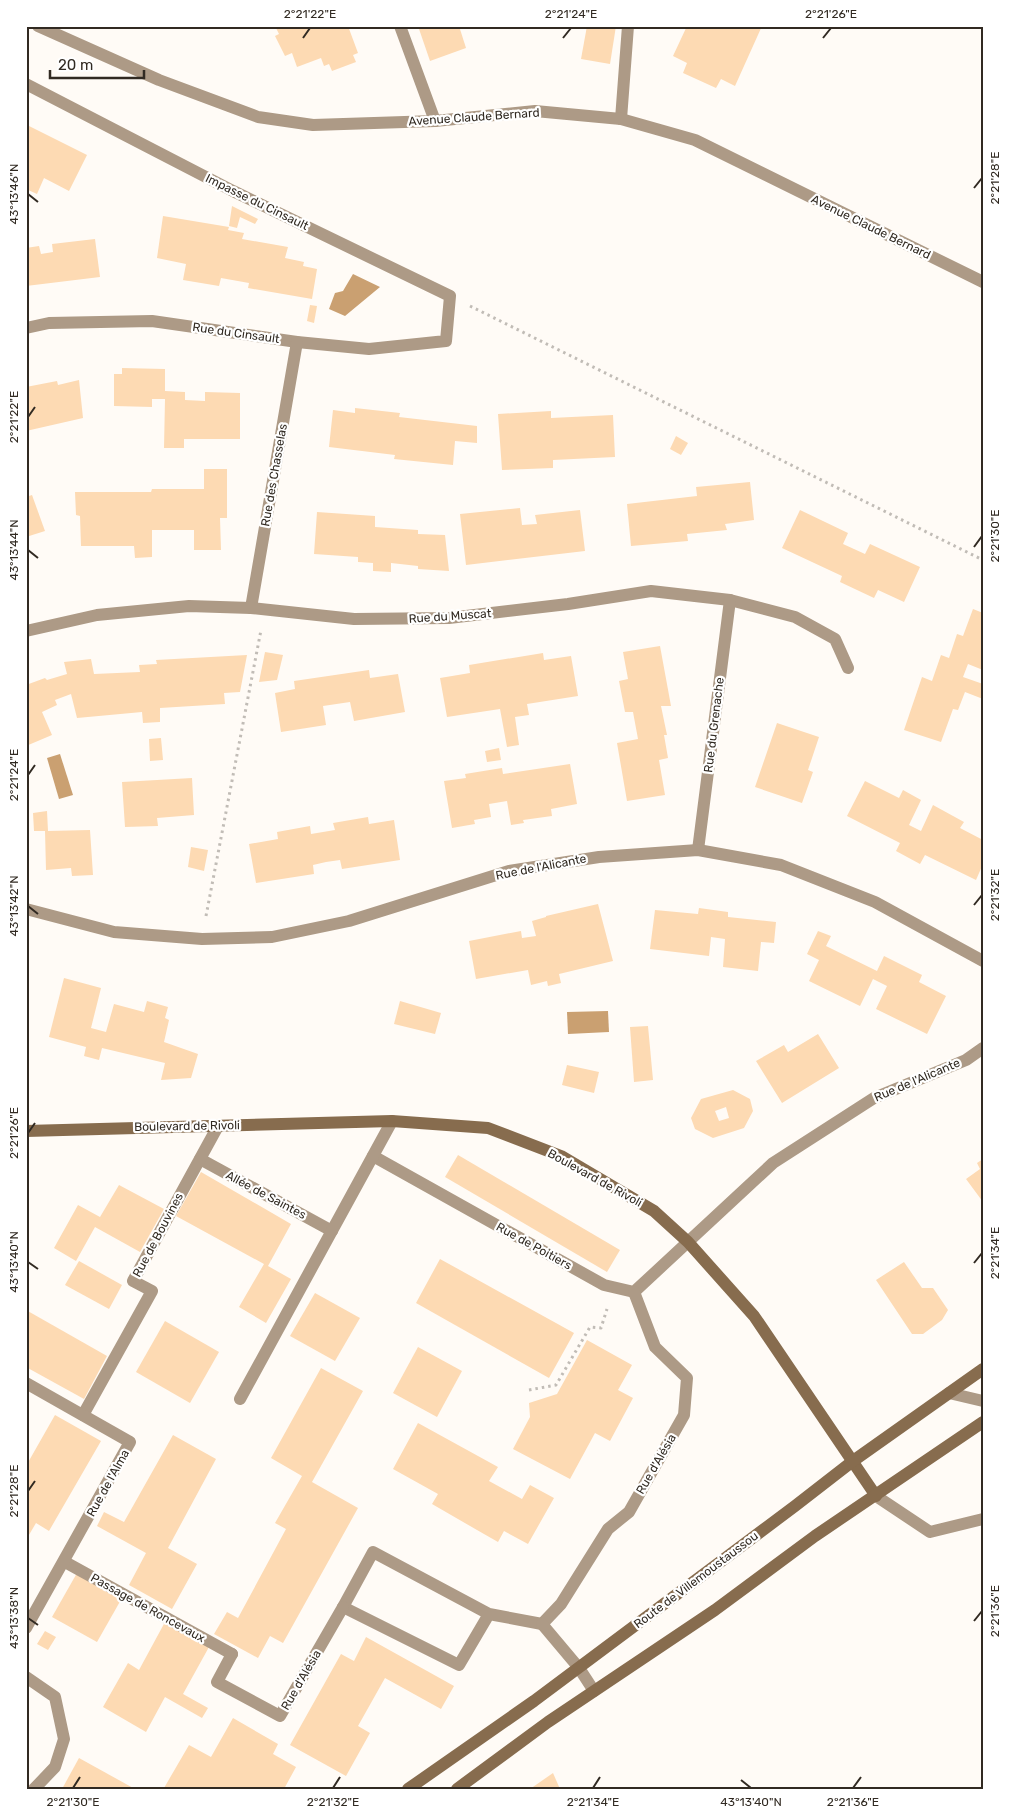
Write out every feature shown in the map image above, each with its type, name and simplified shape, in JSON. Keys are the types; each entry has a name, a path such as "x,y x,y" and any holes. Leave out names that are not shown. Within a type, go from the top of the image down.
{"street":[{"name":"Avenue Claude Bernard","path":"38,26 159,80 258,117 313,125 435,121 534,112 621,119 695,140 983,282"},
{"path":"400,26 435,121"},
{"path":"621,119 628,26"},
{"name":"Impasse du Cinsault","path":"26,84 233,191 450,296"},
{"name":"Rue du Cinsault","path":"26,328 49,323 152,321 297,342 369,349 446,341 450,296"},
{"name":"Rue des Chasselas","path":"251,608 297,342"},
{"name":"Rue du Muscat","path":"26,631 106,614 189,606 251,608 354,620 449,618 568,604 651,591 730,600 795,617 835,639 848,668"},
{"name":"Rue du Grenache","path":"698,850 730,600"},
{"name":"Rue de l'Alicante","path":"26,910 114,932 202,939 272,937 350,921 509,871 599,857 698,850 781,865 875,902 983,961"},
{"name":"Rue de l'Alicante","path":"688,1242 773,1162 874,1098 966,1060 983,1048"},
{"path":"240,1398 392,1121"},
{"name":"Boulevard de Rivoli","path":"26,1131 392,1121 488,1128 561,1156 654,1211 688,1242 754,1316 876,1496"},
{"name":"Rue de Bouvines","path":"83,1415 152,1291 133,1281 218,1126"},
{"name":"Rue de Poitiers","path":"373,1156 604,1285 634,1292"},
{"name":"Allée de Saintes","path":"200,1159 332,1231"},
{"path":"634,1292 688,1242"},
{"name":"Rue d'Alésia","path":"232,1654 217,1682 280,1716 374,1552 489,1614 542,1624 560,1604 608,1529 629,1512 684,1415 687,1378 656,1347 634,1292"},
{"name":"Route de Villemoustaussou","path":"408,1789 534,1701 853,1461 983,1369"},
{"name":"Rue de l'Alma","path":"26,1384 130,1442 26,1628"},
{"path":"949,1393 983,1401"},
{"path":"456,1789 548,1722 715,1610 815,1536 983,1422"},
{"path":"876,1496 930,1532 983,1519"},
{"name":"Passage de Roncevaux","path":"64,1562 232,1654"},
{"path":"343,1607 458,1665 489,1614"},
{"path":"542,1624 579,1668 594,1691"},
{"path":"26,1677 56,1697 64,1740 55,1768 34,1789"}],"path":[{"path":"450,296 983,560"},
{"path":"202,939 265,610"},
{"path":"529,1390 556,1385 590,1327 601,1328 613,1287"}],"shaded area":[{"path":"353,274 380,287 345,316 329,309 335,293 343,291"},
{"path":"60,754 73,795 59,799 47,758"},
{"path":"608,1011 609,1032 568,1034 567,1012"}],"building":[{"path":"275,26 348,26 358,53 353,55 356,62 332,71 329,64 324,66 321,58 297,67 292,53 285,56 275,36 279,34"},
{"path":"418,26 459,26 466,48 430,61"},
{"path":"587,26 616,26 610,64 581,59"},
{"path":"687,26 762,26 735,86 721,79 716,88 683,73 687,63 673,56"},
{"path":"27,125 87,155 69,191 44,178 37,194 26,189"},
{"path":"232,206 258,219 255,224 240,217 237,228 229,226"},
{"path":"163,216 229,227 228,230 244,233 242,239 288,247 285,258 304,262 303,266 317,269 312,299 248,288 249,283 221,278 219,286 183,280 186,264 157,258"},
{"path":"95,239 100,277 26,286 26,248 39,246 41,254 53,252 52,244"},
{"path":"310,305 317,306 314,323 307,321"},
{"path":"122,368 165,369 165,391 185,392 185,400 205,401 205,392 240,393 240,439 184,439 184,448 164,448 165,399 152,399 152,407 114,406 114,374 122,374"},
{"path":"79,380 83,418 26,431 26,387 57,381 58,385"},
{"path":"355,408 400,413 399,417 477,426 477,443 455,441 453,465 394,459 395,455 329,447 333,410 355,413"},
{"path":"551,411 551,418 613,415 615,457 553,460 553,468 502,470 498,414"},
{"path":"676,436 688,443 681,455 670,449"},
{"path":"204,469 227,469 227,518 220,518 221,550 194,550 194,530 152,530 152,557 135,558 134,546 81,546 80,516 76,515 75,492 151,492 152,489 204,489"},
{"path":"750,482 754,520 725,524 727,530 687,534 688,541 631,546 627,504 697,496 696,487"},
{"path":"32,495 45,531 26,537 26,497"},
{"path":"520,508 522,525 537,524 535,515 580,510 585,551 466,565 460,514"},
{"path":"800,510 848,533 843,544 865,554 870,544 920,567 904,602 878,590 874,598 840,582 842,576 782,548"},
{"path":"317,512 375,516 375,527 418,530 418,534 445,535 449,571 418,569 418,566 391,563 391,572 373,571 373,563 358,562 358,557 314,554"},
{"path":"973,609 983,613 983,670 968,664 963,677 983,684 983,699 965,692 958,710 953,709 941,742 904,730 922,677 932,681 941,655 949,658 957,634 963,636"},
{"path":"660,646 671,706 661,706 667,735 664,735 668,758 659,760 665,795 627,801 617,743 638,739 633,712 625,712 619,681 628,679 623,652"},
{"path":"265,652 283,655 277,680 259,682"},
{"path":"543,653 544,660 571,656 578,696 527,704 529,715 515,717 519,745 507,747 500,709 447,717 440,678 470,673 469,665"},
{"path":"247,655 240,692 224,693 225,704 160,708 160,722 143,723 142,712 77,718 71,694 55,700 57,705 42,712 52,735 26,746 26,685 45,678 47,680 67,674 64,662 91,659 94,674 140,672 139,665 157,664 156,660"},
{"path":"369,670 370,678 398,674 405,712 354,721 350,702 323,706 326,725 281,732 275,693 295,689 294,681"},
{"path":"777,723 819,737 808,770 813,772 802,803 755,787"},
{"path":"161,738 163,760 150,761 149,739"},
{"path":"499,748 501,760 487,762 485,751"},
{"path":"570,764 577,804 551,809 552,816 523,820 524,823 511,825 507,801 489,804 491,817 474,820 475,824 452,828 444,781 466,778 465,774 502,768 503,774"},
{"path":"192,778 194,815 157,818 158,826 125,827 122,782"},
{"path":"865,781 899,798 903,790 921,800 909,825 921,831 933,805 964,822 960,828 983,840 983,864 976,880 925,855 920,864 896,851 900,843 847,816"},
{"path":"47,811 48,831 90,830 93,875 72,876 71,868 46,870 45,831 34,831 33,813"},
{"path":"368,817 369,824 394,820 400,860 342,869 340,860 326,862 313,865 314,874 256,883 249,844 278,839 277,832 310,826 311,834 335,830 333,823"},
{"path":"191,847 208,850 204,871 188,867"},
{"path":"598,904 613,961 559,974 561,983 548,986 547,981 531,985 528,970 476,979 469,941 521,931 522,938 536,936 532,921"},
{"path":"699,908 728,912 728,917 776,922 774,943 761,942 758,971 723,967 725,939 711,937 709,956 650,949 655,910 698,914"},
{"path":"818,931 831,936 826,946 877,971 884,956 922,975 919,982 946,996 927,1034 876,1009 887,986 873,979 860,1006 809,981 819,960 807,954"},
{"path":"64,978 101,988 91,1028 106,1032 114,1004 144,1012 147,1001 168,1007 165,1018 169,1020 164,1042 198,1054 191,1078 161,1080 165,1063 102,1048 99,1060 84,1056 86,1047 49,1037"},
{"path":"400,1001 441,1013 435,1034 394,1024"},
{"path":"648,1026 653,1080 634,1082 630,1027"},
{"path":"818,1034 839,1068 782,1103 756,1061 784,1045 788,1052"},
{"path":"567,1065 599,1072 594,1093 562,1085"},
{"path":"733,1090 750,1099 753,1111 744,1128 713,1138 695,1129 691,1118 701,1099","holes":["726,1107 729,1118 719,1121 715,1111"]},
{"path":"458,1155 620,1250 607,1272 445,1177"},
{"path":"983,1159 983,1202 966,1179 980,1169 977,1163"},
{"path":"201,1172 291,1224 268,1266 291,1279 266,1323 239,1307 264,1264 176,1216"},
{"path":"119,1185 164,1209 140,1252 95,1227 76,1261 54,1248 78,1205 100,1217"},
{"path":"440,1259 574,1333 549,1378 416,1303"},
{"path":"79,1261 122,1285 109,1309 65,1285"},
{"path":"904,1262 922,1288 933,1288 948,1310 942,1320 923,1334 912,1334 876,1280"},
{"path":"315,1293 360,1318 335,1361 290,1336"},
{"path":"26,1310 107,1356 84,1399 26,1367"},
{"path":"165,1321 219,1352 190,1403 136,1372"},
{"path":"587,1340 632,1365 618,1390 633,1398 610,1441 595,1433 570,1479 513,1449 530,1417 529,1403 557,1394"},
{"path":"418,1347 462,1371 437,1417 393,1393"},
{"path":"321,1368 363,1391 312,1482 358,1508 283,1643 270,1636 258,1658 214,1634 227,1612 238,1618 286,1529 275,1523 302,1476 271,1458"},
{"path":"55,1415 101,1441 49,1531 36,1523 26,1540 26,1466"},
{"path":"418,1423 498,1467 489,1481 522,1499 530,1485 554,1498 528,1544 504,1531 498,1542 432,1504 438,1494 393,1469"},
{"path":"173,1435 216,1459 168,1548 197,1564 172,1609 129,1585 146,1553 97,1526 104,1512 124,1522"},
{"path":"77,1573 122,1598 97,1642 52,1617"},
{"path":"165,1622 209,1647 183,1694 208,1708 202,1718 165,1697 146,1732 103,1707 128,1663 139,1670"},
{"path":"45,1631 56,1637 48,1650 37,1644"},
{"path":"366,1637 454,1686 441,1709 385,1678 358,1726 370,1733 346,1776 290,1745 341,1654 354,1661"},
{"path":"233,1718 278,1744 273,1754 296,1767 284,1789 164,1788 189,1745 211,1757"},
{"path":"79,1758 135,1789 62,1789"},
{"path":"553,1773 560,1789 530,1789"}]}
